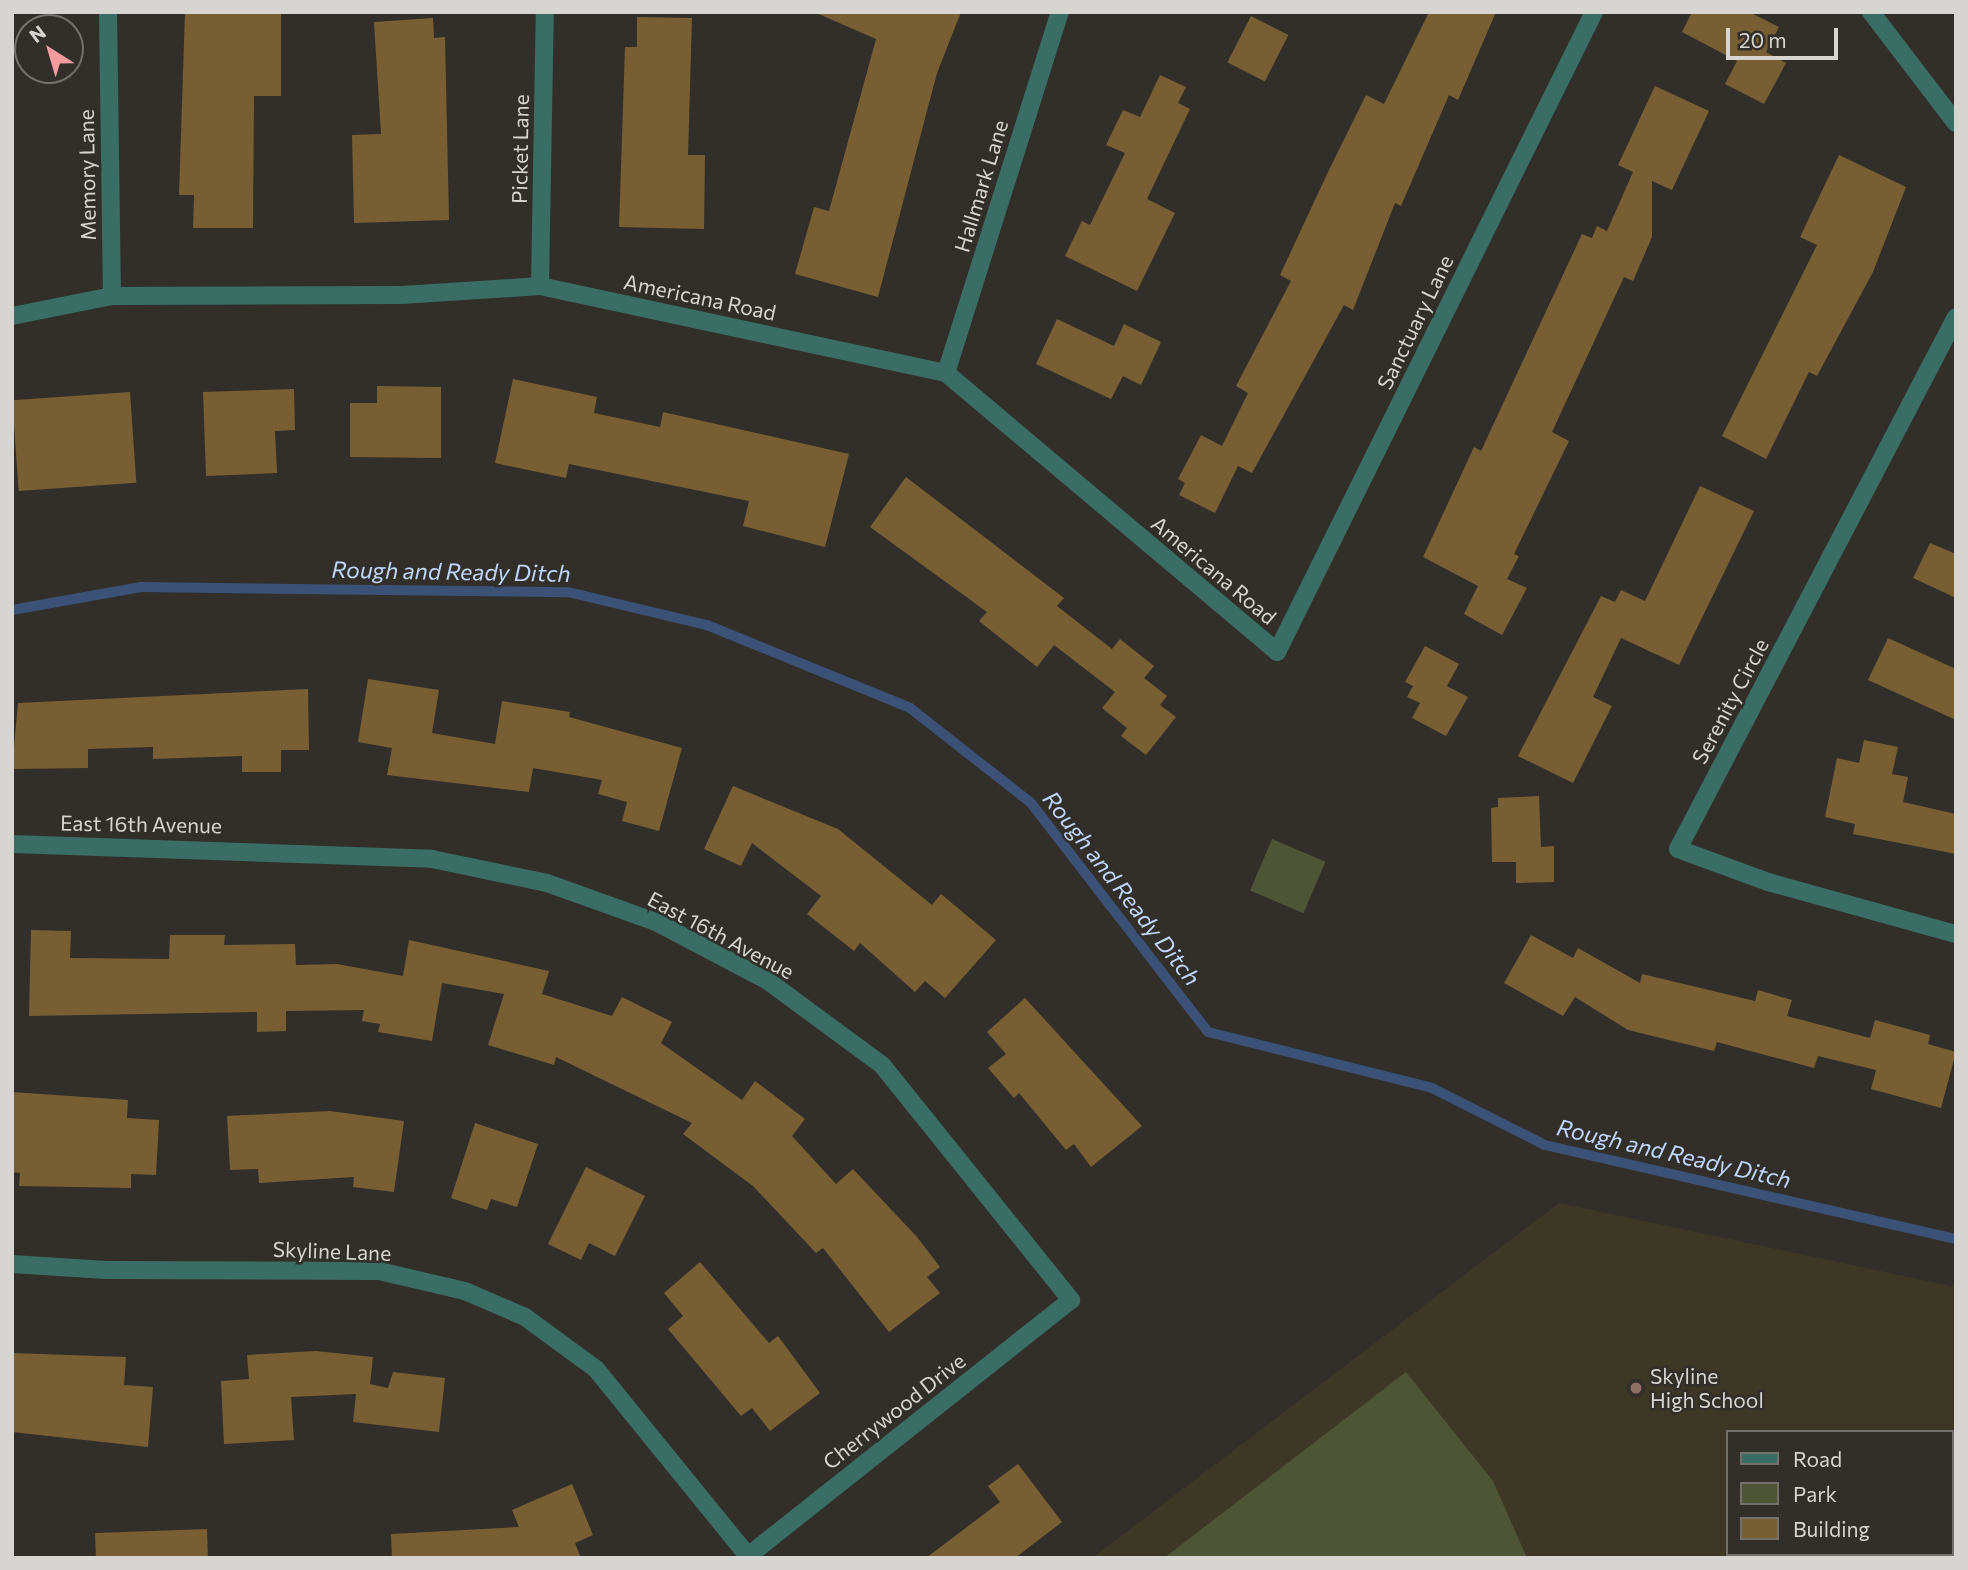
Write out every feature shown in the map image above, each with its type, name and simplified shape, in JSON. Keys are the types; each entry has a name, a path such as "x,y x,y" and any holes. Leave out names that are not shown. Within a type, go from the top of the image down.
{"street":[{"name":"Memory Lane","path":"108,12 112,296"},
{"name":"Picket Lane","path":"540,286 545,12"},
{"name":"Hallmark Lane","path":"946,373 1060,12"},
{"name":"Sanctuary Lane","path":"1277,652 1594,12"},
{"path":"1871,12 1956,122"},
{"name":"Americana Road","path":"12,316 112,296 402,295 540,286 946,373 1277,652"},
{"name":"Serenity Circle","path":"1956,317 1678,849 1768,882 1956,934"},
{"name":"East 16th Avenue","path":"12,844 432,859 547,883 656,922 768,981 882,1065 1071,1300"},
{"name":"Skyline Lane","path":"12,1264 106,1270 379,1271 465,1291 525,1317 596,1369 746,1557"},
{"name":"Cherrywood Drive","path":"746,1557 1071,1300"}],"shaded area":[{"name":"Skyline High School","path":"1559,1203 1956,1287 1956,1558 1092,1558"}],"green space":[{"path":"1272,839 1325,862 1304,913 1250,891"},
{"path":"1406,1372 1493,1481 1527,1558 1164,1558"}],"building":[{"path":"185,12 281,12 281,96 254,96 253,228 193,228 194,195 179,195"},
{"path":"814,12 961,12 937,73 878,297 795,274 814,207 829,211 876,39"},
{"path":"1429,12 1496,12 1458,100 1449,95 1401,206 1395,203 1353,310 1344,305 1252,473 1238,466 1215,513 1179,495 1185,483 1178,479 1201,435 1222,446 1248,393 1236,386 1291,281 1280,275 1328,172 1366,95 1384,104"},
{"path":"1692,12 1749,12 1779,27 1766,52 1786,63 1764,104 1725,84 1737,61 1682,32"},
{"path":"1251,16 1288,35 1265,81 1227,62"},
{"path":"637,17 692,18 688,155 705,155 704,229 619,227 625,47 637,47"},
{"path":"433,18 434,38 445,37 449,220 354,223 352,135 381,134 374,22"},
{"path":"1160,75 1186,87 1178,103 1190,109 1147,199 1175,213 1137,291 1065,256 1082,221 1090,225 1125,153 1106,145 1123,110 1140,117"},
{"path":"1655,86 1709,111 1672,190 1652,181 1652,237 1633,281 1624,277 1552,432 1569,441 1514,554 1519,556 1507,579 1527,588 1502,635 1464,614 1478,586 1423,557 1474,447 1481,451 1582,234 1592,238 1597,226 1607,231 1633,172 1618,165"},
{"path":"1839,155 1906,187 1873,272 1817,376 1809,372 1766,459 1722,436 1817,245 1800,237"},
{"path":"1057,319 1114,346 1124,324 1161,342 1141,385 1123,376 1111,399 1036,364"},
{"path":"513,379 597,397 594,413 660,427 663,412 849,454 825,547 743,526 749,501 569,464 566,478 495,463"},
{"path":"377,386 441,387 441,458 350,457 350,403 377,403"},
{"path":"294,389 295,430 275,431 277,473 206,476 203,392"},
{"path":"130,392 136,483 19,491 12,400"},
{"path":"906,477 1064,598 1057,606 1112,649 1120,639 1154,666 1144,678 1167,696 1160,705 1176,717 1146,755 1121,736 1127,728 1102,708 1115,692 1054,645 1037,667 979,621 987,612 870,527"},
{"path":"1700,486 1754,511 1679,665 1621,638 1593,697 1612,706 1573,783 1518,756 1601,596 1615,602 1621,590 1645,601"},
{"path":"1930,543 1956,554 1956,598 1913,578"},
{"path":"1888,638 1956,669 1956,720 1868,680"},
{"path":"1425,646 1459,664 1447,686 1468,697 1446,736 1412,718 1420,703 1407,697 1413,686 1405,682"},
{"path":"368,679 439,690 432,733 495,744 502,701 570,712 569,717 682,748 659,831 622,821 627,802 598,794 602,780 533,768 529,792 387,775 392,748 358,742"},
{"path":"308,689 309,750 281,750 281,772 242,772 242,756 153,759 153,747 88,749 88,768 12,769 18,703"},
{"path":"1864,740 1898,747 1892,774 1908,777 1903,802 1956,814 1956,854 1853,834 1855,824 1825,817 1837,758 1859,763"},
{"path":"733,786 838,829 932,905 941,894 996,940 945,998 925,981 915,992 860,943 854,951 807,914 821,896 752,843 741,866 704,849"},
{"path":"1539,796 1541,847 1554,846 1554,882 1516,883 1516,862 1492,862 1491,808 1498,807 1498,798"},
{"path":"31,930 71,931 70,958 169,959 170,935 225,935 224,945 295,944 296,965 337,964 403,976 409,940 549,971 542,994 612,1016 622,997 672,1022 661,1043 742,1100 755,1081 805,1119 792,1136 836,1184 853,1169 917,1237 940,1267 927,1277 940,1293 889,1332 823,1248 816,1253 753,1186 683,1134 692,1123 556,1057 554,1065 488,1045 504,994 442,983 432,1041 378,1032 380,1024 362,1021 364,1010 286,1011 286,1031 257,1032 257,1012 29,1016"},
{"path":"1531,935 1573,958 1578,948 1640,983 1642,974 1755,1001 1758,990 1792,1000 1787,1016 1870,1038 1875,1020 1930,1035 1928,1044 1956,1052 1941,1108 1871,1089 1876,1070 1818,1056 1814,1068 1717,1042 1714,1051 1628,1030 1575,997 1563,1016 1504,983"},
{"path":"1025,998 1142,1126 1091,1167 1074,1144 1066,1150 1019,1093 1014,1098 988,1068 1006,1054 987,1032"},
{"path":"12,1092 128,1100 127,1118 159,1120 156,1175 131,1174 131,1188 19,1186 20,1173 12,1172"},
{"path":"330,1111 404,1121 394,1192 353,1187 354,1177 259,1183 258,1169 230,1170 227,1116"},
{"path":"475,1123 538,1144 517,1207 491,1199 487,1210 451,1198"},
{"path":"586,1167 645,1196 615,1256 589,1243 581,1260 548,1244"},
{"path":"700,1262 769,1343 778,1336 820,1393 770,1431 752,1408 741,1416 668,1329 683,1316 664,1293"},
{"path":"316,1351 373,1357 370,1384 388,1388 393,1372 445,1378 439,1432 353,1422 356,1394 291,1397 294,1440 224,1444 221,1381 249,1379 247,1355"},
{"path":"12,1353 126,1357 124,1385 153,1387 148,1447 12,1432"},
{"path":"1018,1464 1062,1522 1015,1558 926,1558 1000,1502 988,1486"},
{"path":"572,1484 593,1535 575,1543 581,1558 392,1558 391,1534 519,1527 512,1510"},
{"path":"207,1529 208,1558 96,1558 95,1533"}],"waterway":[{"name":"Rough and Ready Ditch","path":"12,610 141,587 568,592 707,625 910,708 1031,803 1208,1032 1432,1088 1545,1145 1956,1239"}],"place":[{"name":"Skyline High School","path":"1636,1388"}]}
